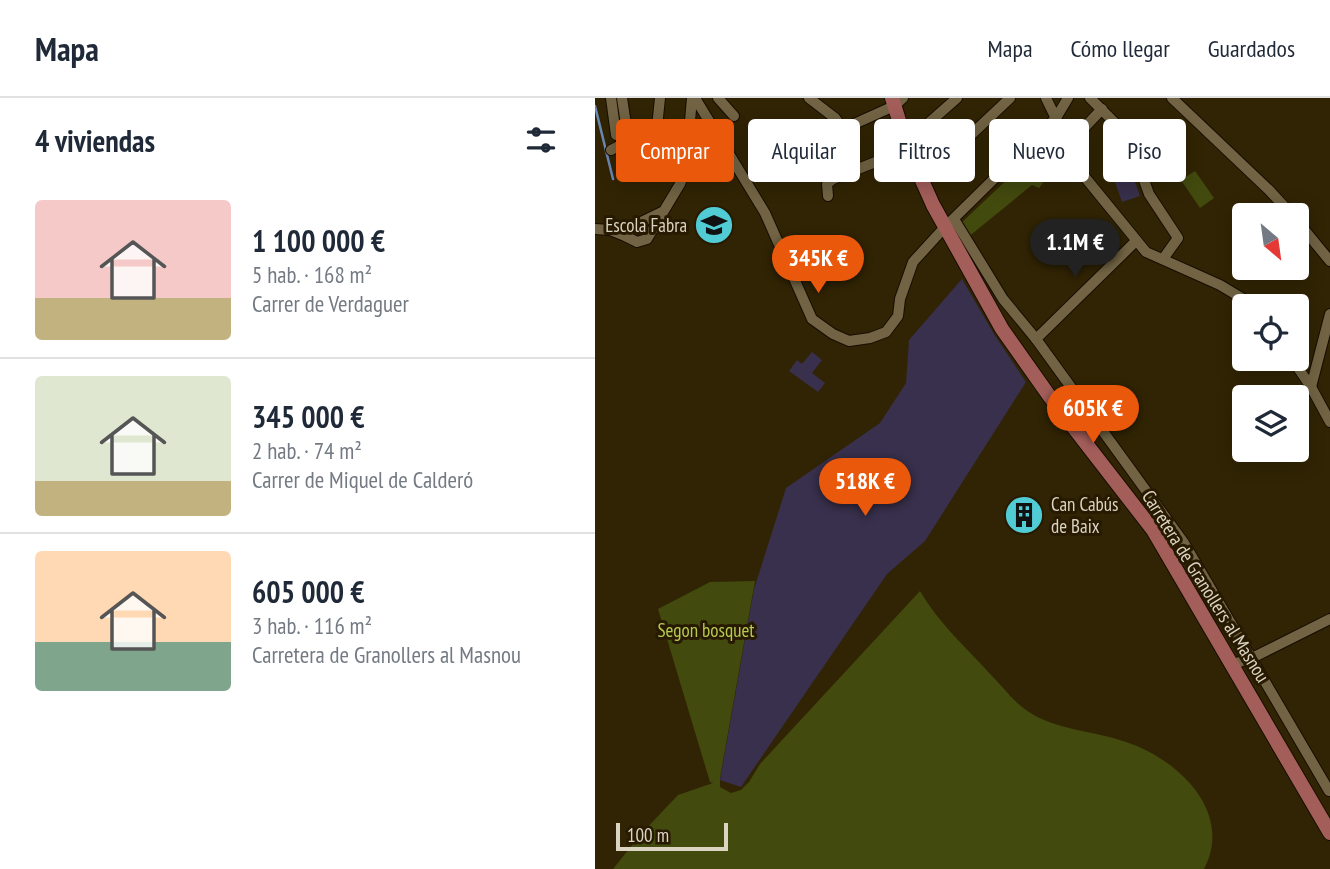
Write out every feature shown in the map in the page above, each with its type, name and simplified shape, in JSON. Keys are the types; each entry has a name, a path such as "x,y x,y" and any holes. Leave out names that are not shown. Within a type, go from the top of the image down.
{"main road":[{"name":"Carretera de Granollers al Masnou","path":"896,101 900,119"},
{"name":"Carretera de Granollers al Masnou","path":"922,182 949,223 1012,344 1153,530 1330,832"}],"street":[{"path":"611,98 617,135 627,131 622,98"},
{"path":"611,150 657,127 660,98"},
{"path":"595,229 610,230 637,242 647,239 680,184 686,167 694,98"},
{"path":"694,98 765,213 812,319 833,334 849,341 886,332 898,316 900,299 913,262 1056,118 1068,98"},
{"path":"718,98 734,116"},
{"path":"809,98 836,119"},
{"path":"935,119 957,98"},
{"path":"975,131 1010,98"},
{"path":"1046,98 1056,118"},
{"path":"1090,98 1128,136 1149,194 1178,238 1163,259"},
{"path":"1172,98 1280,203"},
{"path":"860,120 896,101"},
{"path":"1089,123 1102,109"},
{"path":"828,196 827,184 833,178 874,160"},
{"path":"1089,182 1146,252 1235,294"},
{"path":"627,237 631,226 662,212"},
{"path":"949,223 1184,543 1329,791"},
{"path":"1309,236 1330,261"},
{"path":"1036,340 1136,241"},
{"path":"1311,387 1330,314"},
{"path":"1300,371 1330,422"},
{"path":"1233,664 1252,659 1330,619"}],"green space":[{"path":"1195,171 1214,198 1200,208 1182,182 1186,182 1186,177"},
{"path":"1004,182 1044,182 1039,188 1032,185 967,238 959,225"},
{"name":"Segon bosquet","path":"755,581 720,787 731,793 741,790 760,764 920,591 954,635 1026,710 1050,722 1113,738 1146,750 1181,775 1196,790 1206,808 1212,828 1211,848 1204,869 613,869 678,795 713,783 710,782 658,609 710,582"}],"building":[{"path":"1115,182 1135,182 1140,196 1122,202"},
{"path":"962,279 1026,382 925,541 887,574 741,787 720,780 754,589 786,488 880,423 906,383 909,340"},
{"path":"812,352 822,360 812,373 825,383 818,392 789,371 797,360 802,364"},
{"name":"Can Cabús de Baix","path":"1025,501 1038,518 1024,528 1009,513"}],"waterway":[{"path":"595,106 613,179"}],"place":[{"name":"Escola Fabra","path":"714,225"},
{"name":"Can Cabús de Baix","path":"1024,515"}]}
